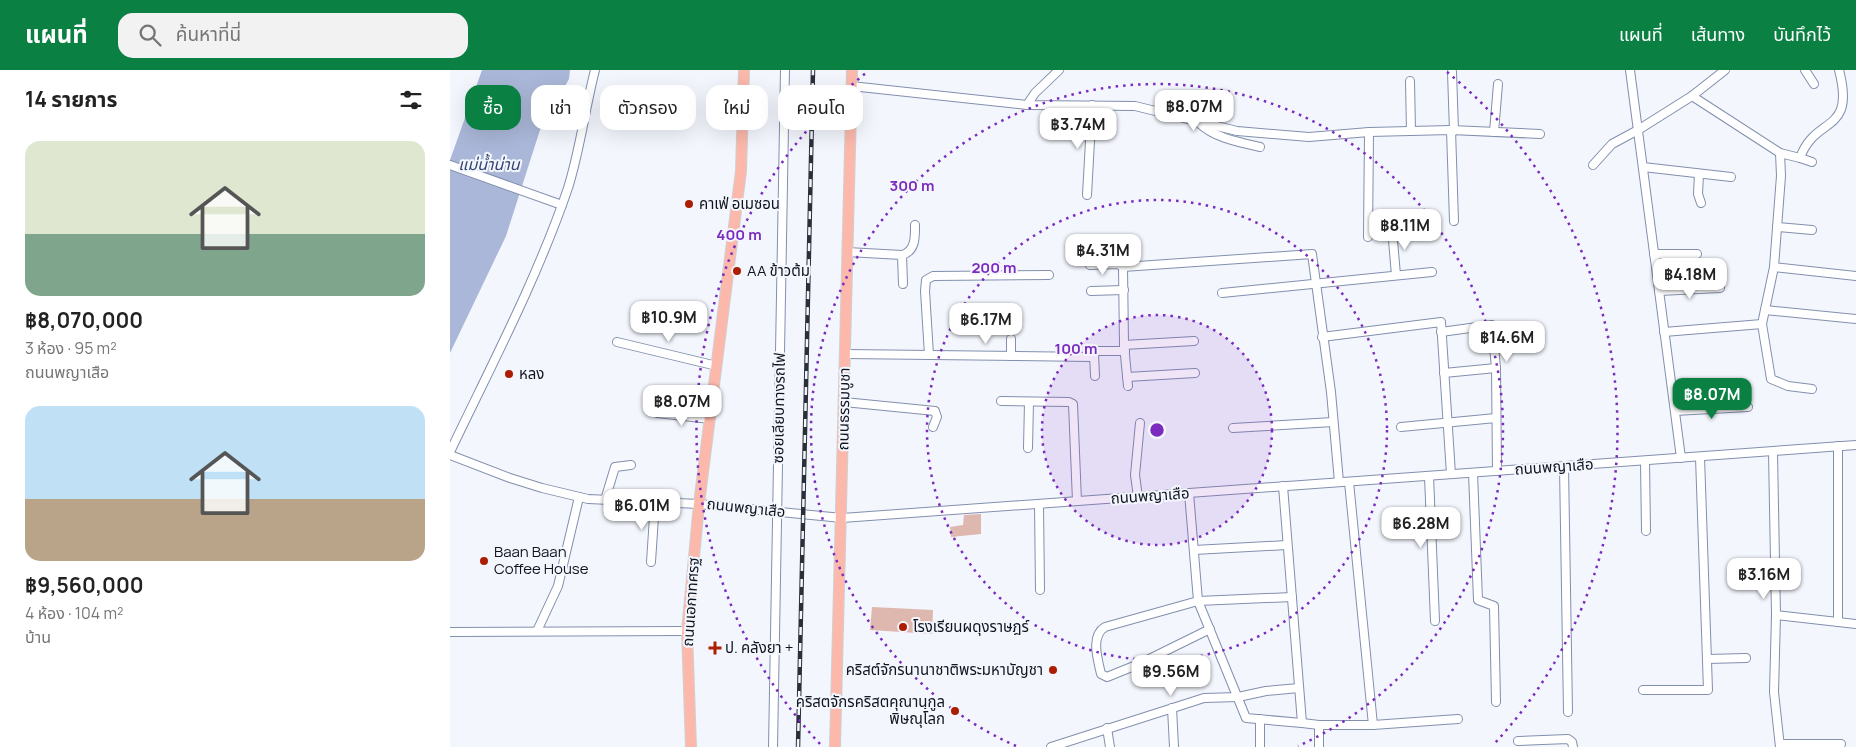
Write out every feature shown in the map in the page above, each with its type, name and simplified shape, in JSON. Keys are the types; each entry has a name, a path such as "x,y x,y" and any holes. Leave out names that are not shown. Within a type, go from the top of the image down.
{"main road":[{"name":"ถนนเอกาทศรฐ","path":"691,747 686,630 699,504 741,172 744,70"},
{"name":"ถนนธรรมบูชา","path":"852,70 852,85"},
{"name":"ถนนธรรมบูชา","path":"835,747 851,130"}],"street":[{"name":"ถนนพญาเสือ","path":"595,70 574,168 562,205 522,300 450,454 518,480 579,497 699,504 842,518 1856,445"},
{"name":"ซอยเลียบทางรถไฟ","path":"773,747 785,70"},
{"path":"1027,105 1035,93 1059,70"},
{"path":"1630,70 1681,458"},
{"path":"1593,165 1612,144 1692,96 1726,70"},
{"path":"1805,70 1814,84"},
{"path":"1800,158 1803,148 1810,140 1840,120 1846,112 1848,104 1840,70"},
{"path":"1452,72 1454,222"},
{"path":"1410,81 1411,131"},
{"path":"1494,132 1498,84"},
{"path":"863,87 1027,105 1135,106 1238,131 1309,137 1369,132 1453,130 1540,134"},
{"path":"1692,96 1780,153 1812,162"},
{"path":"1087,195 1092,105"},
{"path":"1197,121 1212,133 1237,142 1260,147"},
{"path":"1368,237 1369,132"},
{"path":"1780,153 1781,176 1774,267 1762,324 1771,379 1788,386 1812,389"},
{"path":"450,164 562,205"},
{"path":"1643,167 1731,177"},
{"path":"1699,174 1698,194 1701,204"},
{"path":"847,252 902,255 908,253 915,239 915,225"},
{"path":"1777,226 1812,230"},
{"path":"1392,229 1396,275"},
{"path":"1090,265 1118,264 1123,267 1312,254 1331,392 1339,482"},
{"path":"1654,254 1697,254"},
{"path":"902,255 903,284"},
{"path":"1123,267 1124,348 1128,386"},
{"path":"1774,267 1856,276"},
{"path":"1222,293 1432,272"},
{"path":"929,355 925,291 926,280 929,278 933,276 1050,275"},
{"path":"1659,291 1720,288"},
{"path":"1091,291 1124,290"},
{"path":"1765,310 1856,318"},
{"path":"1322,337 1441,322 1451,474"},
{"path":"1664,332 1762,324"},
{"path":"1442,332 1492,325 1496,368 1497,471"},
{"path":"1011,339 1011,356"},
{"path":"845,354 1092,357 1096,351 1194,341"},
{"path":"617,342 716,366"},
{"path":"1094,354 1095,376"},
{"path":"1444,373 1496,368"},
{"path":"1127,376 1195,373"},
{"path":"1001,401 1069,402 1074,406 1077,501"},
{"path":"844,402 935,411 938,417 933,427"},
{"path":"1028,448 1029,402"},
{"path":"1675,411 1748,407"},
{"path":"657,413 710,419"},
{"path":"1400,427 1496,418"},
{"path":"1232,428 1333,422"},
{"path":"1138,497 1135,475 1140,423"},
{"path":"1838,446 1838,622"},
{"path":"1773,452 1776,616 1774,692 1780,745 1841,744"},
{"path":"1643,690 1708,690 1700,457"},
{"path":"1645,461 1646,531"},
{"path":"605,500 615,467 631,465"},
{"path":"1564,466 1568,712"},
{"path":"1472,473 1478,600 1494,606 1496,702"},
{"path":"1429,476 1435,621"},
{"path":"1350,482 1373,725"},
{"path":"1283,486 1302,723"},
{"path":"1189,493 1198,601 1246,718 1319,725 1373,725 1458,719"},
{"path":"537,631 558,586 579,497"},
{"path":"651,562 655,502"},
{"path":"1040,504 1040,590"},
{"path":"1194,550 1288,545"},
{"path":"1210,629 1115,674 1107,677 1101,674 1096,645 1102,628 1198,601 1292,597"},
{"path":"1776,616 1856,624"},
{"path":"450,632 686,630"},
{"path":"1707,659 1746,658"},
{"path":"1050,747 1204,698 1238,697 1266,691 1299,688"},
{"path":"1172,708 1174,747"},
{"path":"1260,719 1260,747"},
{"path":"1319,725 1319,747"},
{"path":"1107,728 1110,747"},
{"path":"1518,741 1568,739 1572,742 1573,747"}],"shaded area":[{"path":"981,514 981,534 951,537 950,527 963,525 964,515"},
{"path":"872,607 933,610 932,634 870,630"}],"water":[{"name":"แม่น้ำน่าน","path":"482,70 570,70 569,79 566,85 531,85 531,130 540,130 506,236 450,353 450,160 465,118 465,130 521,130 521,85 477,85"}],"railway":[{"path":"798,747 813,70"}],"place":[{"name":"คาเฟ่ อเมซอน","path":"689,204"},
{"name":"AA ข้าวต้ม","path":"737,271"},
{"name":"หลง","path":"509,374"},
{"name":"Baan Baan Coffee House","path":"484,561"},
{"name":"โรงเรียนผดุงราษฎร์","path":"903,627"},
{"name":"ป. คลังยา +","path":"715,648"},
{"name":"คริสต์จักรนานาชาติพระมหาบัญชา","path":"1053,670"},
{"name":"คริสตจักรคริสตคุณานุกูล พิษณุโลก","path":"955,711"}]}
